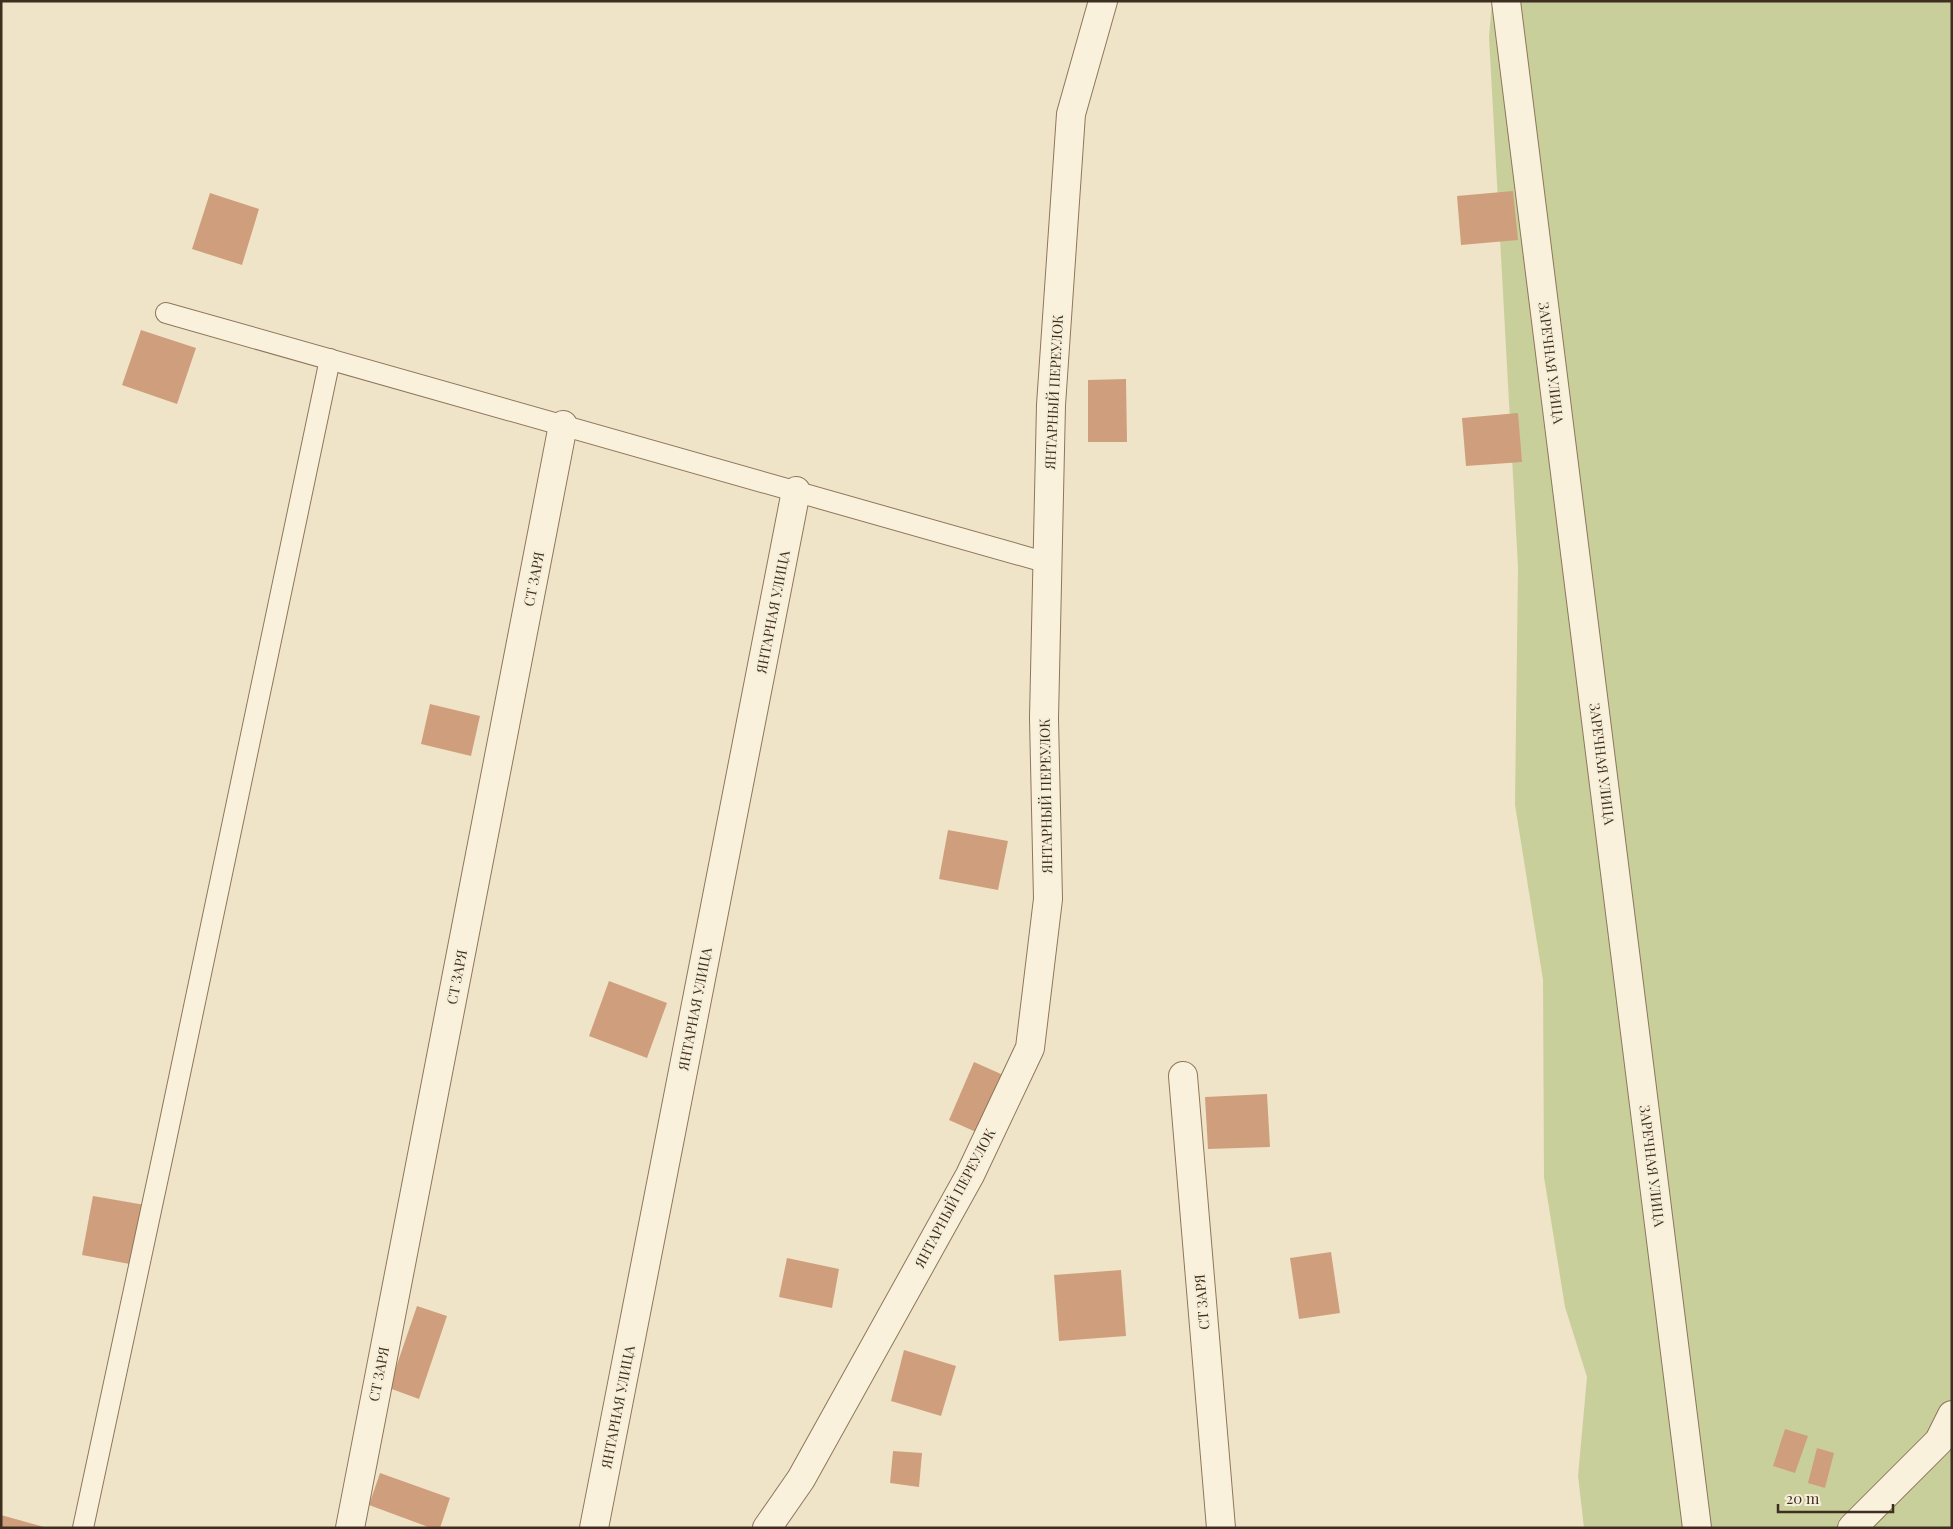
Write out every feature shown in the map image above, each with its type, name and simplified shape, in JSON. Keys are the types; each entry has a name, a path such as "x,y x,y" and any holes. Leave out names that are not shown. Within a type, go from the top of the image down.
{"street":[{"name":"ЯНТАРНЫЙ ПЕРЕУЛОК","path":"767,1528 801,1480 966,1184 1030,1048 1048,899 1044,718 1051,405 1072,114 1103,1"},
{"name":"ЗАРЕЧНАЯ УЛИЦА","path":"1506,1 1697,1528"},
{"name":"СТ ЗАРЯ","path":"350,1528 563,426"},
{"name":"ЯНТАРНАЯ УЛИЦА","path":"594,1528 796,491"},
{"name":"СТ ЗАРЯ","path":"1183,1076 1221,1528"},
{"path":"1852,1528 1939,1442 1952,1415"}],"lane":[{"path":"166,313 1048,563"},
{"path":"83,1528 330,359"}],"green space":[{"path":"1492,1 1952,1 1952,1528 1584,1528 1578,1476 1587,1377 1565,1307 1544,1177 1543,980 1515,805 1518,567 1489,37"}],"building":[{"path":"1513,191 1518,240 1461,245 1457,196"},
{"path":"210,193 259,209 242,265 192,249"},
{"path":"141,330 196,348 177,404 122,385"},
{"path":"1126,379 1127,442 1088,442 1088,380"},
{"path":"1518,413 1522,462 1466,466 1462,418"},
{"path":"430,704 480,716 471,756 421,744"},
{"path":"948,830 1008,841 998,890 939,879"},
{"path":"609,981 667,1003 647,1058 589,1036"},
{"path":"974,1062 1010,1078 985,1136 949,1120"},
{"path":"1267,1094 1270,1147 1208,1149 1205,1097"},
{"path":"93,1196 145,1205 135,1265 82,1255"},
{"path":"1331,1252 1340,1313 1299,1319 1290,1258"},
{"path":"787,1258 839,1269 832,1308 779,1297"},
{"path":"1121,1270 1126,1336 1059,1341 1054,1275"},
{"path":"417,1306 447,1316 419,1399 389,1388"},
{"path":"904,1350 956,1366 941,1416 891,1401"},
{"path":"1785,1429 1808,1436 1795,1473 1773,1466"},
{"path":"1817,1448 1834,1453 1825,1488 1808,1483"},
{"path":"893,1451 922,1453 919,1487 890,1483"},
{"path":"380,1473 450,1498 440,1528 431,1528 369,1505"},
{"path":"1,1515 44,1527 44,1528 1,1528"}]}
